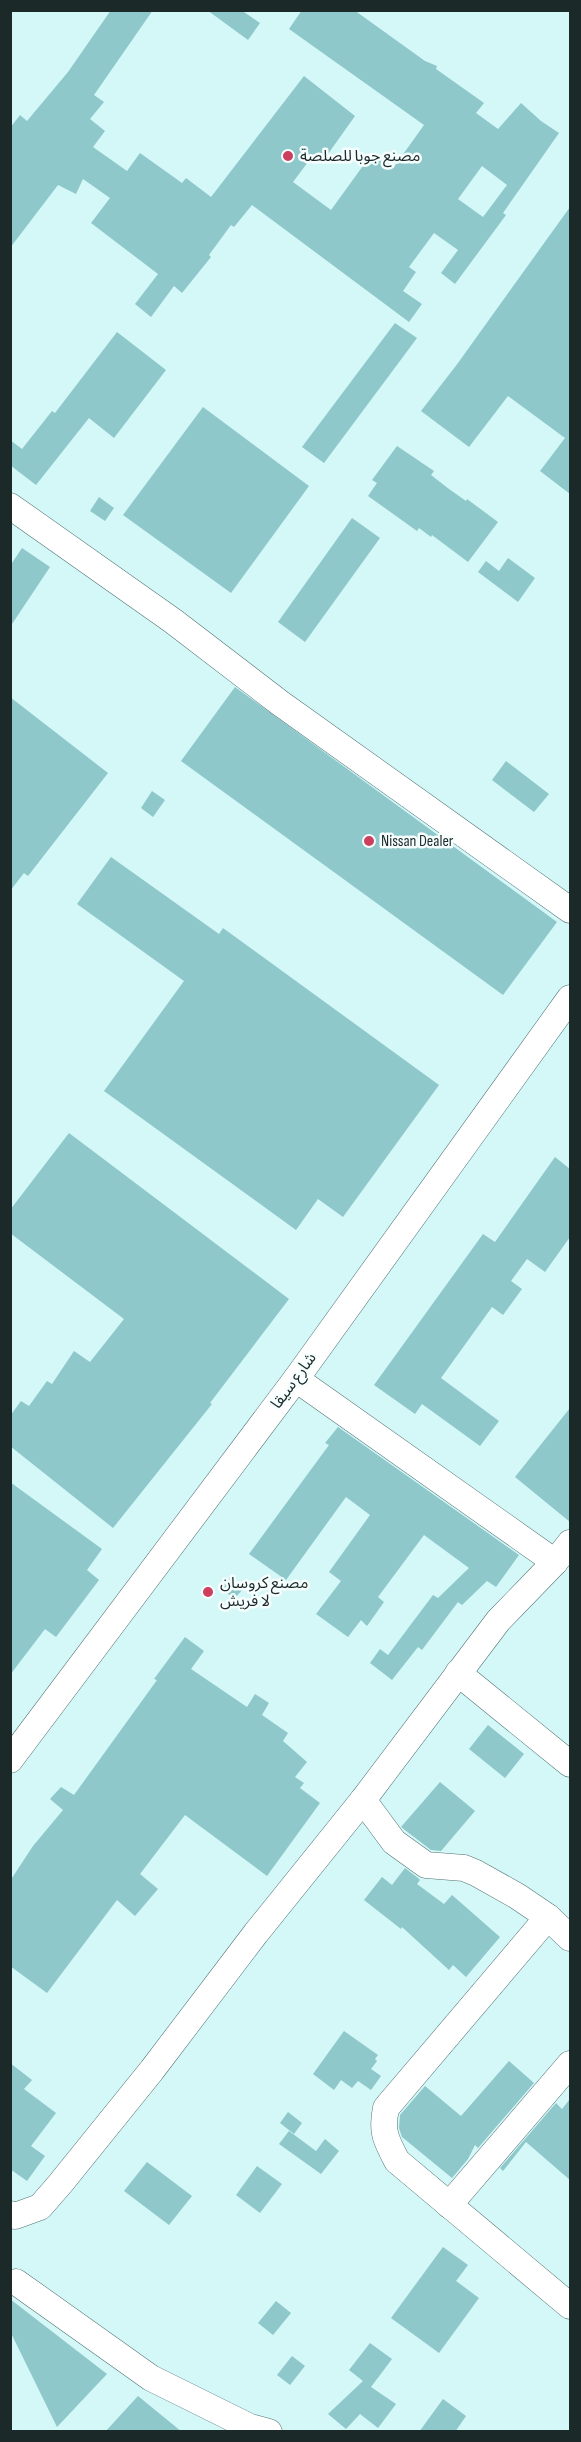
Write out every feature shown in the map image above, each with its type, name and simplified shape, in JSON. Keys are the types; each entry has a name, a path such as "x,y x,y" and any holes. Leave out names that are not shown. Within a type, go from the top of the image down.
{"street":[{"path":"10,506 173,621 280,703 570,910"},
{"name":"شارع سيقا","path":"10,1760 296,1379 570,998"},
{"path":"10,2214 15,2216 40,2207 60,2184 363,1800 498,1621 563,1552 296,1379"},
{"path":"458,1673 570,1764"},
{"path":"363,1800 394,1842 426,1865 464,1868 476,1873 548,1917 570,1938"},
{"path":"548,1917 386,2108 382,2125 386,2140 397,2161 570,2306"},
{"path":"449,2205 570,2064"},
{"path":"16,2282 152,2378 250,2427 269,2432"}],"building":[{"path":"111,10 153,10 94,95 104,102 90,119 105,131 93,147 127,171 140,153 182,183 186,178 211,197 304,76 355,116 323,161 314,154 293,182 331,210 373,152 394,167 424,125 289,29 302,10 354,10 425,61 437,66 436,69 484,103 476,113 498,129 521,103 559,133 503,213 506,215 455,284 441,273 458,250 434,233 409,267 416,272 403,291 422,304 409,322 252,205 234,227 231,225 209,255 211,257 182,293 174,286 151,317 135,304 158,274 91,223 110,198 83,179 76,194 58,185 10,248 10,128 20,115 27,121 68,72","holes":["482,166 507,185 483,217 458,199"]},
{"path":"207,10 241,10 260,23 248,40"},
{"path":"570,207 570,494 540,471 565,438 508,396 469,447 421,411"},
{"path":"395,323 417,338 324,463 302,447"},
{"path":"117,332 166,370 114,438 89,418 36,485 10,465 10,440 22,449 52,411 55,413"},
{"path":"203,407 309,486 231,593 123,515"},
{"path":"397,446 434,471 431,475 449,489 498,522 468,562 432,535 431,537 419,528 417,531 368,496 377,483 372,480"},
{"path":"99,497 114,508 105,521 90,511"},
{"path":"352,518 380,538 305,642 278,622"},
{"path":"22,548 50,567 10,627 10,566"},
{"path":"508,558 535,578 518,602 478,572 486,561 499,571"},
{"name":"Nissan Dealer","path":"235,687 557,922 503,995 181,761"},
{"path":"10,697 108,773 28,876 24,873 10,891"},
{"path":"506,761 549,794 534,812 492,780"},
{"path":"152,791 165,800 153,817 141,808"},
{"path":"111,857 219,934 223,928 439,1085 343,1217 318,1199 296,1230 104,1091 184,981 77,904"},
{"path":"69,1133 289,1299 210,1403 212,1404 113,1528 10,1446 10,1416 21,1401 29,1406 47,1381 52,1384 74,1351 90,1362 124,1319 10,1233 10,1210"},
{"path":"555,1157 570,1169 570,1237 545,1272 527,1259 511,1281 522,1289 503,1315 492,1307 441,1378 499,1421 480,1446 422,1404 415,1414 374,1385 483,1234 495,1242"},
{"path":"570,1408 570,1522 515,1477"},
{"path":"338,1427 519,1555 496,1587 487,1581 462,1605 458,1602 422,1650 418,1647 392,1680 370,1663 380,1649 388,1655 433,1595 438,1598 469,1568 424,1535 378,1597 384,1602 367,1626 361,1620 348,1637 316,1614 341,1581 329,1572 370,1515 346,1497 286,1580 249,1554 329,1445 325,1443"},
{"path":"10,1482 102,1549 87,1570 99,1580 56,1637 45,1629 10,1675"},
{"path":"230,1578 243,1589 234,1599 224,1590 224,1585"},
{"path":"185,1637 204,1651 191,1669 247,1707 255,1694 269,1703 262,1715 288,1733 283,1741 307,1762 295,1777 304,1783 300,1788 320,1803 267,1876 185,1815 140,1874 158,1889 135,1916 117,1900 47,1993 10,1966 10,1881 33,1846 63,1810 50,1799 61,1787 74,1795 157,1680 154,1679"},
{"path":"488,1725 524,1754 505,1778 469,1749"},
{"path":"440,1782 475,1811 441,1851 431,1850 401,1827"},
{"path":"405,1868 420,1880 417,1884 444,1904 452,1895 500,1937 466,1977 453,1965 449,1970 402,1927 401,1929 364,1900 382,1877 392,1885"},
{"path":"344,2031 378,2055 371,2069 381,2076 371,2090 358,2081 352,2088 341,2080 334,2090 313,2074"},
{"path":"509,2061 534,2083 478,2148 475,2145 468,2159 452,2178 402,2137 399,2128 400,2115 425,2086 461,2116"},
{"path":"10,2063 32,2080 24,2089 56,2113 31,2146 45,2156 27,2181 10,2169"},
{"path":"570,2099 570,2180 526,2142 503,2171 500,2168 556,2103 562,2109"},
{"path":"288,2112 302,2123 294,2134 280,2123"},
{"path":"289,2131 316,2151 325,2139 339,2151 321,2174 279,2144"},
{"path":"147,2162 192,2196 169,2225 124,2191"},
{"path":"257,2166 282,2184 260,2213 236,2195"},
{"path":"443,2247 468,2265 456,2281 479,2298 439,2353 391,2318"},
{"path":"10,2299 107,2374 57,2427 10,2331"},
{"path":"276,2301 291,2313 273,2335 258,2323"},
{"path":"370,2343 392,2359 371,2387 396,2404 378,2428 360,2414 346,2429 328,2414 363,2381 349,2370"},
{"path":"292,2356 305,2366 290,2385 277,2375"},
{"path":"138,2396 182,2432 105,2432"},
{"path":"443,2399 466,2416 455,2432 419,2432"}],"place":[{"name":"مصنع جوبا للصلصة","path":"288,156"},
{"name":"Nissan Dealer","path":"369,841"},
{"name":"مصنع كروسان لا فريش","path":"208,1592"}]}
